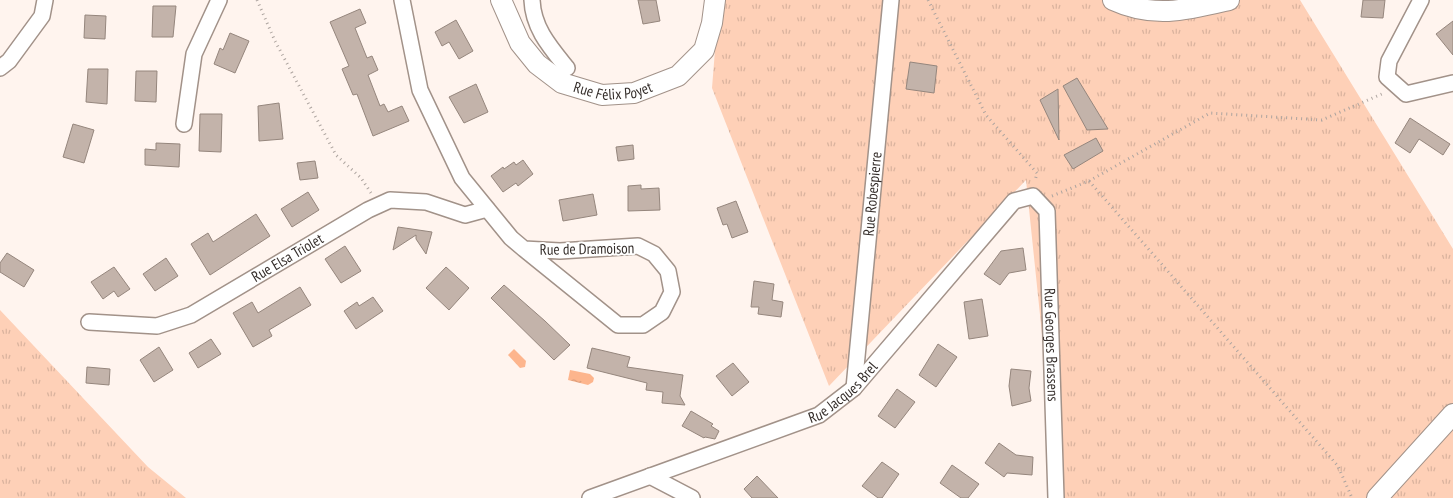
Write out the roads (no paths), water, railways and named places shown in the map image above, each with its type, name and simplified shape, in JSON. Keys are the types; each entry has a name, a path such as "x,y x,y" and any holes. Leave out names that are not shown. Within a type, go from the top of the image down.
{"street":[{"path":"0,68 9,60 42,16 45,0"},
{"path":"184,124 194,54 220,0"},
{"name":"Rue de Dramoison","path":"402,0 420,90 462,178 510,238 618,325 643,325 662,312 672,292 668,271 654,254 638,246 560,251 524,249"},
{"name":"Rue Félix Poyet","path":"500,0 520,43 537,64 562,83 602,95 634,93 678,76 704,50 712,23 715,0"},
{"path":"532,0 532,12 544,40 567,68"},
{"name":"Rue Robespierre","path":"854,388 891,0"},
{"path":"1114,0 1132,9 1168,13 1229,0"},
{"path":"1421,0 1390,61 1387,77 1406,94 1453,83"},
{"name":"Rue Jacques Brel","path":"590,498 819,415 854,388 1014,201 1033,196"},
{"name":"Rue Georges Brassens","path":"1033,196 1047,211 1056,498"},
{"name":"Rue Elsa Triolet","path":"89,322 157,326 192,315 390,200 426,202 464,215 487,209"},
{"path":"1377,498 1453,414"},
{"path":"650,476 692,498"}],"water":[{"path":"514,349 526,361 525,367 520,368 508,355"},
{"path":"570,370 590,374 594,378 593,382 588,385 568,380"}]}
